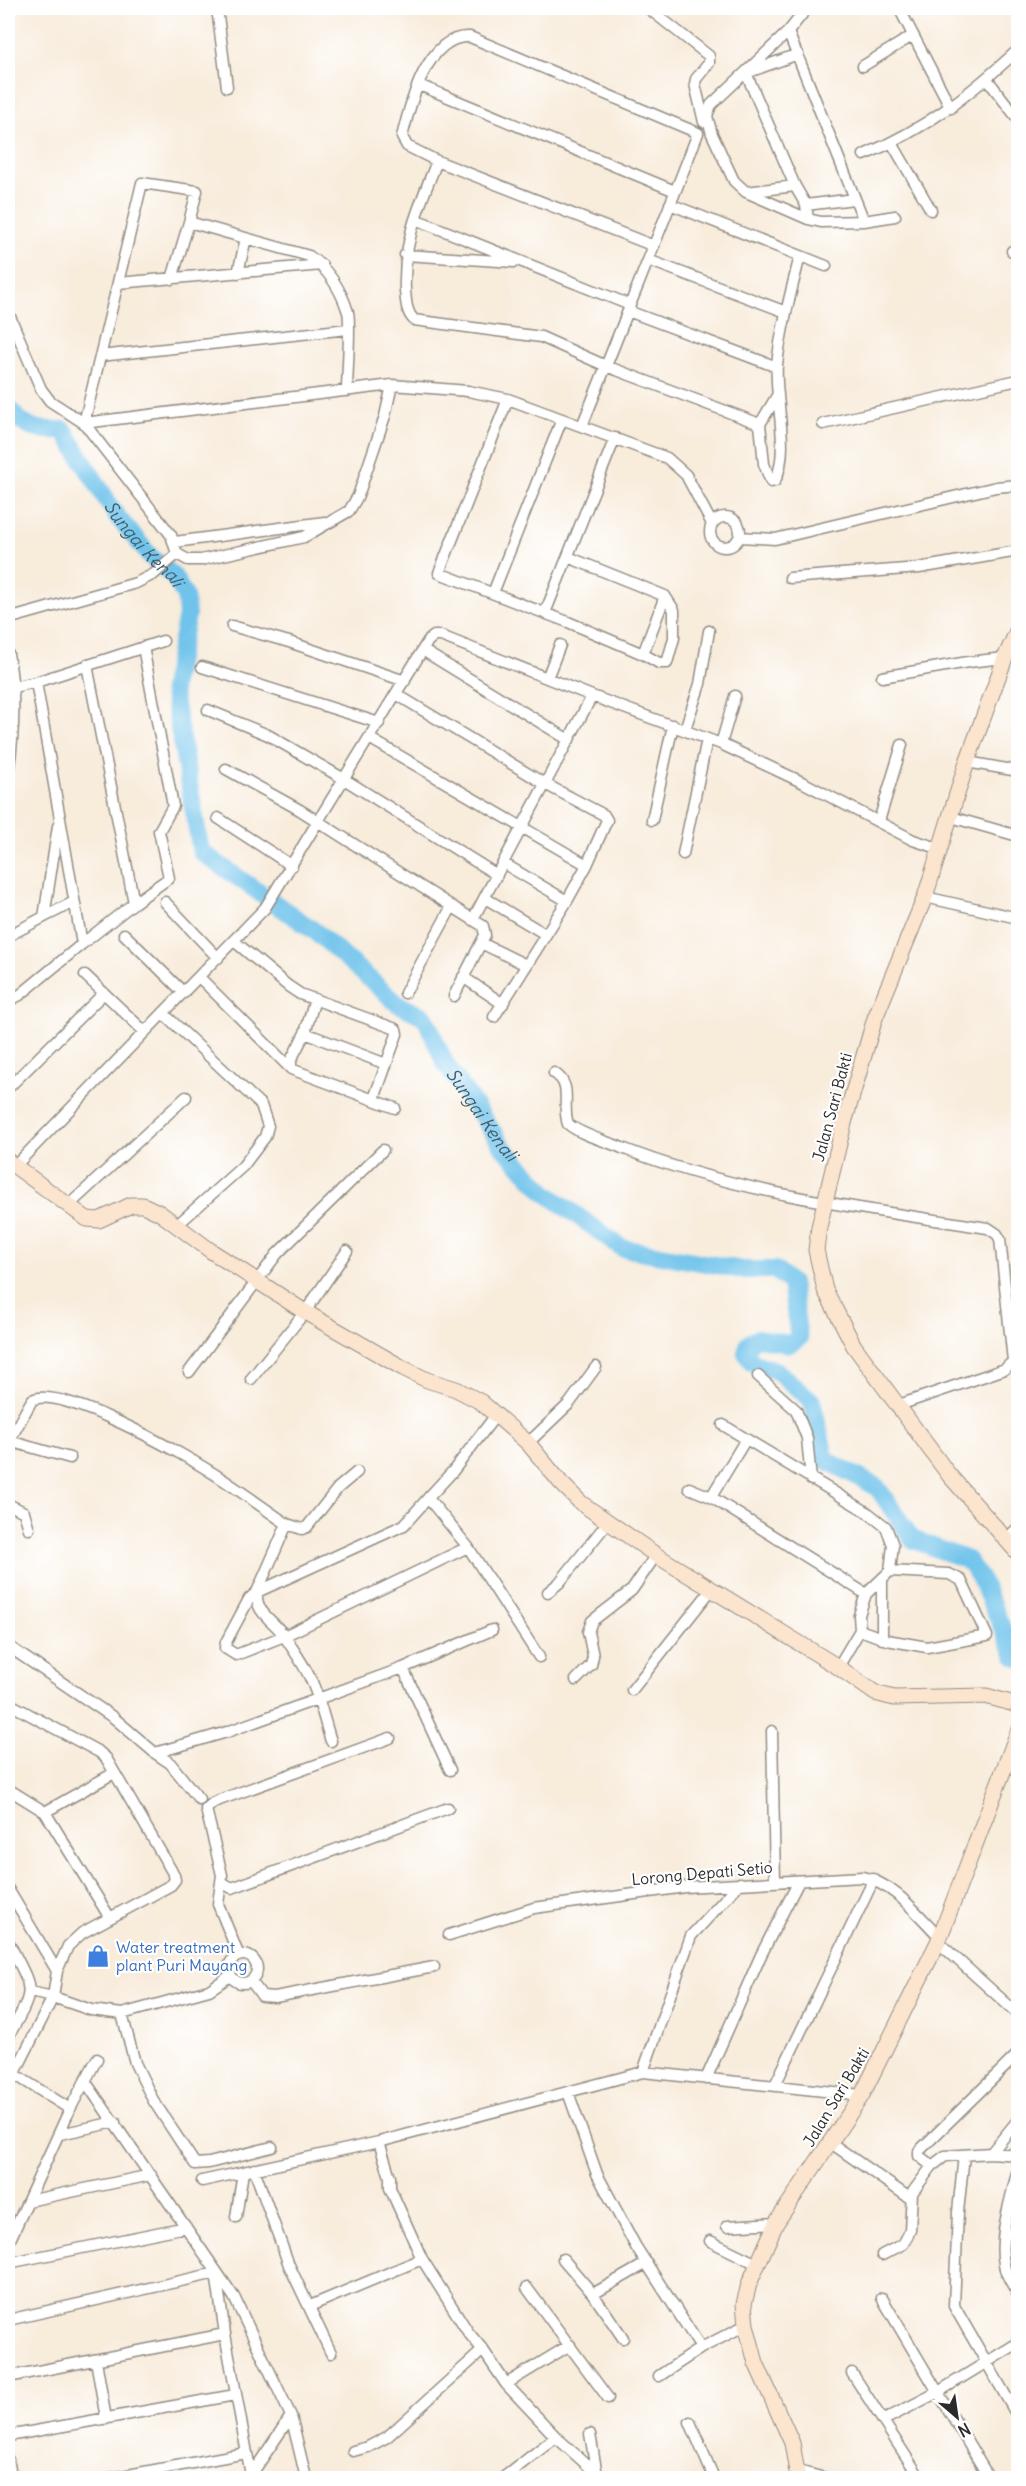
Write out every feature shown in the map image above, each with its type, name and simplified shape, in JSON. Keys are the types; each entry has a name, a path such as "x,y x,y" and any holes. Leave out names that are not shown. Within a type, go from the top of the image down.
{"main road":[{"name":"Jalan Sari Bakti","path":"1018,629 1005,658 968,762 925,897 875,1018 844,1123 819,1227 816,1250 825,1290 854,1346 949,1475 1013,1533 1018,1553"},
{"path":"11,1164 87,1219 94,1221 105,1219 130,1205 143,1204 305,1312 403,1368 456,1389 481,1402 528,1443 581,1503 656,1555 838,1667 874,1693 894,1698 986,1696 1018,1705"},
{"name":"Jalan Sari Bakti","path":"798,2475 792,2444 756,2363 746,2325 744,2304 757,2264 776,2223 862,2095 939,1940 1018,1732"}],"street":[{"path":"217,8 227,87"},
{"path":"648,8 708,56 709,63 696,79 695,84 703,120 734,181 746,192 808,219 821,222 864,221 895,216"},
{"path":"712,134 707,116 708,110 788,32 807,8"},
{"path":"899,8 951,108"},
{"path":"788,32 864,221"},
{"path":"582,426 654,246 698,133 470,37 460,36 442,44 434,54 407,115 402,140 407,146 437,161 654,246"},
{"path":"863,66 912,36"},
{"path":"864,155 892,143 951,108 1018,50"},
{"path":"746,73 798,54"},
{"path":"746,73 795,186 806,206 808,219"},
{"path":"987,79 1018,119"},
{"path":"419,85 675,191"},
{"path":"892,143 931,210"},
{"path":"437,161 415,219 405,255 406,298 408,312 414,320 541,338 606,366 760,424"},
{"path":"84,423 142,183 197,191 172,279"},
{"path":"746,192 795,186"},
{"path":"806,206 854,199"},
{"path":"670,204 826,266"},
{"path":"415,219 777,367"},
{"path":"189,222 309,256 322,265 330,275 349,314 347,391"},
{"path":"238,273 246,238"},
{"path":"405,255 523,263"},
{"path":"778,394 760,424 764,464 769,481 773,483 778,475 782,438 777,367 786,312 800,256"},
{"path":"648,260 786,312"},
{"path":"118,283 322,265"},
{"path":"8,312 41,389 50,401 84,423 175,542 174,557 154,574 136,583 8,619"},
{"path":"100,356 348,329"},
{"path":"823,424 1018,380"},
{"path":"84,423 392,385 468,391 508,399 667,458 686,475 712,524 711,537 719,546 731,546 740,537 775,539 996,487 1018,485"},
{"path":"174,557 201,560 304,537 349,511 358,496 385,416 392,385"},
{"path":"508,399 439,573 545,613 643,654 659,663 667,663 674,638 674,610 665,596 568,557"},
{"path":"493,593 562,419"},
{"path":"545,613 615,438"},
{"path":"712,524 729,517 739,525 740,537"},
{"path":"175,542 331,521"},
{"path":"790,578 919,567 1018,551"},
{"path":"643,654 665,596"},
{"path":"232,626 289,642 405,681"},
{"path":"685,729 700,684 709,631"},
{"path":"11,1164 199,978 265,908 277,892 428,641 435,636 441,636 721,744 913,840 941,849"},
{"path":"13,687 36,682 163,640"},
{"path":"547,678 560,645"},
{"path":"8,1001 168,878 159,831 173,806 143,647"},
{"path":"424,651 569,740"},
{"path":"8,654 13,687 11,754 8,773"},
{"path":"882,677 1005,658"},
{"path":"87,665 134,903"},
{"path":"202,667 379,723"},
{"path":"36,682 82,944"},
{"path":"396,694 545,784 604,814 607,820 587,865 567,900 494,1017"},
{"path":"473,919 592,696"},
{"path":"721,744 735,696"},
{"path":"208,710 268,735 344,779 497,875"},
{"path":"652,820 673,726"},
{"path":"369,738 587,865"},
{"path":"683,854 707,739"},
{"path":"879,821 902,745"},
{"path":"968,762 1018,771"},
{"path":"226,769 319,822 473,919 485,929 485,935 453,996"},
{"path":"44,917 60,817"},
{"path":"951,817 1018,836"},
{"path":"218,818 292,866"},
{"path":"503,863 567,900"},
{"path":"925,897 1018,918"},
{"path":"485,898 545,934"},
{"path":"8,936 74,902"},
{"path":"165,902 218,958"},
{"path":"405,993 452,906"},
{"path":"124,934 183,993"},
{"path":"234,941 288,986 315,999 394,1027 397,1034 374,1099"},
{"path":"481,943 526,965"},
{"path":"85,975 145,1032"},
{"path":"463,977 503,1004"},
{"path":"199,978 291,1069 394,1108"},
{"path":"8,1088 104,993"},
{"path":"291,1069 291,1060 305,1033 315,999"},
{"path":"164,1013 261,1105 268,1126 266,1137 243,1166 176,1226"},
{"path":"305,1033 386,1064"},
{"path":"554,1073 561,1077 566,1085 565,1117 568,1124 574,1129 659,1162 726,1181 826,1202 988,1228 997,1234 1000,1239 1013,1361 1005,1369 896,1406"},
{"path":"68,1206 186,1097"},
{"path":"189,1372 277,1254 383,1150"},
{"path":"252,1380 305,1312 347,1251"},
{"path":"528,1443 569,1404 596,1367"},
{"path":"758,1376 796,1410 807,1438 811,1480"},
{"path":"70,1458 8,1442 32,1400 43,1396 98,1412 203,1467 287,1524 302,1529 307,1527 338,1488 357,1472"},
{"path":"468,1547 284,1636 236,1654 225,1648 249,1599 257,1592 404,1525 453,1471 496,1415"},
{"path":"723,1425 867,1512 886,1527 892,1545 886,1575 882,1639"},
{"path":"711,1497 746,1439"},
{"path":"689,1488 711,1497 866,1594"},
{"path":"428,1498 468,1547 539,1657"},
{"path":"8,1504 24,1512 29,1528"},
{"path":"548,1592 559,1582 608,1522"},
{"path":"287,1524 257,1592 256,1600 261,1612 284,1636 310,1680 331,1741"},
{"path":"576,1680 591,1665 593,1656 588,1632 592,1621 632,1590 656,1555"},
{"path":"838,1667 860,1630 859,1615 866,1594 886,1575 950,1574 962,1580 987,1636 927,1647 882,1639 860,1630"},
{"path":"632,1690 711,1590"},
{"path":"155,1753 227,1732 403,1668 492,1630"},
{"path":"8,1646 114,1718 170,1763 199,1799"},
{"path":"403,1668 450,1770"},
{"path":"8,1703 99,1752 106,1758 175,1880 171,1885 82,1933 71,1942 57,1971 53,1997 8,2087"},
{"path":"772,1731 775,1881"},
{"path":"239,1956 218,1904 222,1875 206,1809 214,1802 390,1738"},
{"path":"45,1812 114,1773"},
{"path":"8,1789 45,1812 110,1918"},
{"path":"221,1882 232,1888 448,1808"},
{"name":"Lorong Depati Setio","path":"449,1935 534,1908 685,1887 862,1877 874,1879"},
{"path":"775,2085 874,1879 898,1896 939,1940 1018,2014"},
{"path":"706,2079 760,1955 799,1881"},
{"path":"643,2072 692,1936 740,1883"},
{"path":"8,1889 57,1971"},
{"path":"8,1941 29,1983 30,1992 28,2002 8,2037"},
{"path":"244,1954 252,1957 256,1963 256,1977 251,1981 237,1983 230,1976 228,1969 230,1962 244,1954"},
{"path":"251,1981 262,1996 275,1997 434,1967"},
{"path":"30,1992 91,2010 122,2014 208,1990 230,1976"},
{"path":"122,2014 135,2063 153,2100 195,2164 209,2163 272,2147"},
{"path":"932,2166 919,2156 919,2151 1018,2054"},
{"path":"8,2244 70,2109 97,2059"},
{"path":"202,2181 379,2142 643,2072 862,2095"},
{"path":"14,2074 70,2109"},
{"path":"85,2081 234,2297 291,2416 306,2478"},
{"path":"568,2092 597,2174 636,2247 700,2348"},
{"path":"991,2153 1018,2120"},
{"path":"60,2134 115,2122"},
{"path":"379,2142 390,2177 390,2188 422,2259 468,2332 506,2384 597,2476"},
{"path":"831,2143 911,2199"},
{"path":"882,2255 903,2244 906,2240 910,2229 912,2193 932,2166 945,2156 991,2153 1018,2155"},
{"path":"964,2155 958,2212 954,2306 1018,2417"},
{"path":"1018,2168 1004,2227 1003,2264 1018,2294"},
{"path":"254,2169 289,2265 331,2353"},
{"path":"236,2217 243,2172"},
{"path":"27,2201 151,2175"},
{"path":"727,2226 776,2223"},
{"path":"8,2263 186,2227"},
{"path":"1005,2233 1018,2236"},
{"path":"710,2241 757,2264"},
{"path":"310,2306 422,2259"},
{"path":"564,2259 593,2294 623,2338"},
{"path":"593,2294 647,2263"},
{"path":"8,2320 216,2273"},
{"path":"216,2273 249,2477"},
{"path":"527,2288 608,2398"},
{"path":"882,2298 989,2478"},
{"path":"659,2376 700,2348 746,2325"},
{"path":"8,2378 225,2334"},
{"path":"884,2420 938,2392 1018,2343"},
{"path":"506,2384 570,2345"},
{"path":"353,2451 368,2447 387,2437 483,2350"},
{"path":"96,2360 106,2419"},
{"path":"852,2373 920,2478"},
{"path":"8,2436 235,2395"},
{"path":"249,2477 291,2416"},
{"path":"690,2422 714,2478"},
{"path":"590,2434 597,2476"},
{"path":"503,2478 556,2437"},
{"path":"112,2478 246,2453"},
{"path":"8,2460 12,2478"},
{"path":"798,2475 825,2478"}],"waterway":[{"name":"Sungai Kenali","path":"8,407 20,421 32,428 64,430 116,515 151,557 174,577 185,596 187,615 172,688 201,852 316,932 398,1004 425,1017 445,1063 504,1148 546,1193 622,1248 743,1270 775,1270 791,1283 799,1338 789,1344 758,1338 749,1343 746,1353 752,1362 777,1371 812,1401 826,1460 877,1487 912,1539 967,1560 980,1578 1015,1656 1018,1658"}],"place":[{"name":"Water treatment plant Puri Mayang","path":"98,1956"}]}
